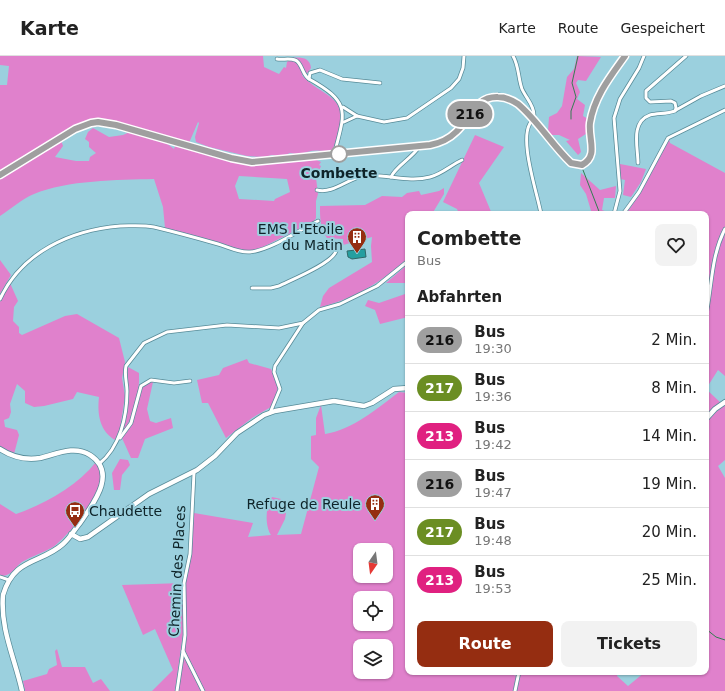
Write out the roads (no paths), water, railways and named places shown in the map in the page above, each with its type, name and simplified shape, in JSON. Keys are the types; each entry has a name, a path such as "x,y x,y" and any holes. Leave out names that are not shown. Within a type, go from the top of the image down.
{"main road":[{"path":"0,175 75,129 91,123 116,125 248,162 262,162 437,144 452,136 464,123 478,103 493,97 510,99 532,119 571,163 578,166 586,163 592,155 590,125 597,98 625,56"}],"street":[{"path":"276,59 294,59 298,62 302,72 309,79 316,82 332,94 343,107 357,116 384,122 407,118 451,88 459,79 463,68 464,56"},
{"path":"513,56 518,66 523,91 533,108 534,115 528,126 527,154 540,211"},
{"path":"615,211 620,191 614,118 620,99 639,68 644,56"},
{"path":"676,110 676,105 671,101 650,102 646,98 646,93 686,56"},
{"path":"309,79 310,73 320,70 342,78 380,83"},
{"path":"638,163 636,132 639,126 650,115 666,114 701,96 725,86"},
{"path":"334,155 344,122 343,107"},
{"path":"625,211 639,192 668,138 725,110"},
{"path":"344,122 357,116"},
{"path":"392,177 393,172 415,154 420,146"},
{"path":"317,190 329,190 361,177 392,177 418,180 432,176 462,160"},
{"path":"0,299 13,276 28,261 58,241 87,231 111,227 144,226 199,239 237,251 251,252 279,242 318,221"},
{"path":"709,294 714,259 718,244 725,229"},
{"path":"252,288 271,288 279,286 323,264 335,255 336,251 333,247"},
{"path":"270,413 280,389 274,372 274,366 304,323 319,310 340,304 377,286 405,263"},
{"path":"116,443 125,417 127,401 126,366 144,343 167,332 180,330 227,325 279,328 304,323"},
{"path":"99,464 131,423 141,386 151,380 174,383 190,380"},
{"path":"71,534 79,539 88,537 148,494 194,473 215,456 241,430 257,418 270,413 334,401 364,406 372,403 394,389 405,388"},
{"path":"709,416 725,402"},
{"path":"0,449 16,456 32,458 64,451 77,450 90,455 99,464 103,476 101,489 94,503 71,534 58,548 23,565 10,580 3,596 0,620 3,635 22,691"},
{"name":"Chemin des Places","path":"194,473 190,554 184,583 183,652 203,691"},
{"path":"0,577 10,580"},
{"path":"177,691 183,652"},
{"path":"515,691 518,675"}],"waterway":[{"path":"571,119 571,111 576,97 572,83 578,56"},
{"path":"583,170 599,211"},
{"path":"709,631 716,637 725,640"}],"place":[{"name":"Combette","path":"339,154"},
{"name":"EMS L'Etoile du Matin","path":"357,254"},
{"name":"Refuge de Reule","path":"375,521"},
{"name":"Chaudette","path":"75,528"}]}
